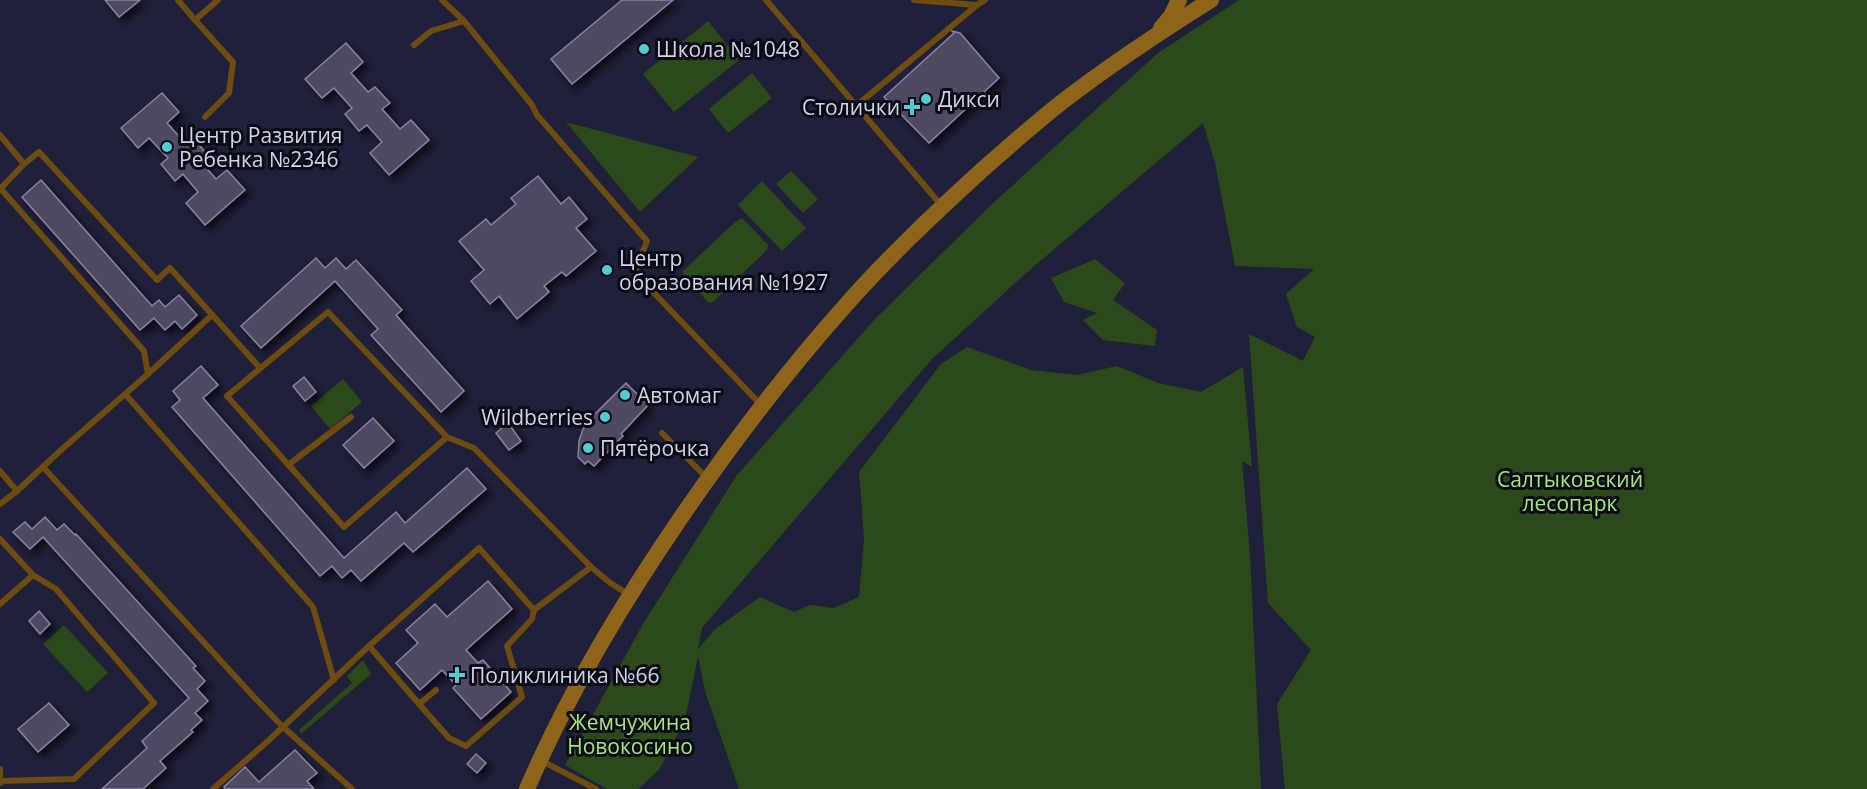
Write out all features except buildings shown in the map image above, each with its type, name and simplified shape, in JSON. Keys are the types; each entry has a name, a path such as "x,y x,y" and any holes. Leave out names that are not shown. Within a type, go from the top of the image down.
{"street":[{"path":"1147,41 1164,25 1179,0"},
{"path":"527,789 540,759 608,630 630,595 708,479 762,407 845,305 943,206 1032,126 1147,41 1211,0"}],"lane":[{"path":"178,0 233,62 229,93 205,117"},
{"path":"195,20 218,0"},
{"path":"442,0 464,21 532,105 537,115 647,241 635,273 762,407"},
{"path":"766,0 943,206"},
{"path":"914,0 977,5"},
{"path":"856,106 985,0"},
{"path":"414,45 431,31 464,21"},
{"path":"0,135 24,164"},
{"path":"148,374 144,351 0,188 39,152 157,280 170,268 260,368"},
{"path":"447,437 344,527 227,396 328,312 447,437 474,448 591,567 630,595"},
{"path":"0,504 126,395 212,315"},
{"path":"126,395 313,607 334,680"},
{"path":"288,465 351,417"},
{"path":"662,433 708,479"},
{"path":"43,467 282,726 352,789"},
{"path":"0,471 17,491"},
{"path":"0,539 33,575 56,589 154,703 74,779 0,782 0,769"},
{"path":"213,789 479,548 534,610"},
{"path":"369,646 449,738 466,746 522,696 507,646 532,619 534,610 591,567"},
{"path":"0,604 33,575"},
{"path":"419,704 436,690"},
{"path":"540,759 596,789"}],"green space":[{"name":"Салтыковский лесопарк","path":"1239,0 1867,0 1867,789 1285,789 1277,704 1311,650 1268,603 1249,334 1303,361 1315,337 1297,327 1286,294 1314,269 1235,266 1215,163 1203,123 1025,274 932,359 702,628 698,649 714,630 760,597 794,612 810,605 834,608 859,597 864,538 859,472 941,364 967,347 1031,370 1077,375 1117,366 1158,383 1201,392 1243,367 1252,467 1242,461 1250,554 1261,789 739,789 705,691 698,656 685,720 659,770 638,789 607,789 565,765 643,624 737,475 875,319 990,206 1158,53"},
{"path":"708,21 739,60 674,112 643,74"},
{"path":"752,73 772,98 728,133 709,109"},
{"path":"566,122 698,157 640,212"},
{"path":"791,171 818,199 803,213 776,184"},
{"path":"762,181 806,228 782,251 738,205"},
{"path":"742,218 768,245 767,250 713,302 709,303 683,276 683,271"},
{"path":"1095,259 1125,283 1113,300 1157,330 1155,346 1103,340 1083,320 1097,313 1064,302 1051,278"},
{"path":"343,379 362,402 330,429 311,406"},
{"path":"64,625 108,673 87,692 43,644"},
{"path":"363,660 371,674 301,734 299,730 352,683 347,676"}],"place":[{"name":"Школа №1048","path":"644,49"},
{"name":"Дикси","path":"926,99"},
{"name":"Столички","path":"912,107"},
{"name":"Центр Развития Ребенка №2346","path":"167,147"},
{"name":"Центр образования №1927","path":"607,270"},
{"name":"Автомаг","path":"625,395"},
{"name":"Wildberries","path":"605,417"},
{"name":"Пятёрочка","path":"588,448"},
{"name":"Поликлиника №66","path":"457,675"}],"park label":[{"name":"Жемчужина Новокосино","path":"630,734"}]}
